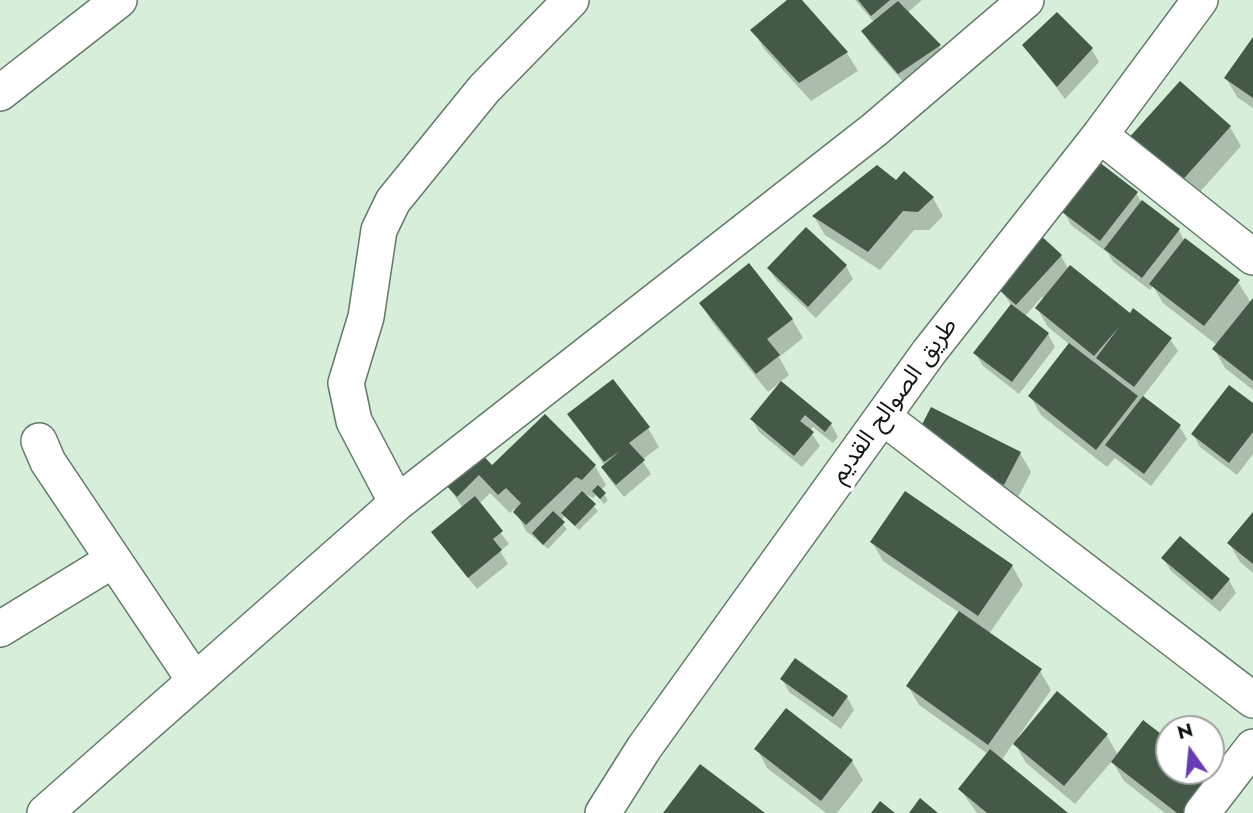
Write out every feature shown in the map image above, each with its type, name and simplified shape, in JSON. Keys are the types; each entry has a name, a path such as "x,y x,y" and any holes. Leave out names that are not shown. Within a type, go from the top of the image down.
{"street":[{"path":"0,93 119,0"},
{"path":"397,503 354,421 346,383 366,317 379,230 393,201 484,89 571,0"},
{"path":"45,813 397,503 874,130 1026,0"},
{"name":"طريق الصوالح القديم","path":"603,813 665,718 977,288 1100,135 1200,0"},
{"path":"1100,135 1253,257"},
{"path":"883,417 1253,700"},
{"path":"39,440 48,463 195,681"},
{"path":"0,629 113,560"},
{"path":"1202,813 1253,747"}],"building":[{"path":"787,0 802,0 848,52 799,83 750,30"},
{"path":"858,0 890,0 871,16"},
{"path":"898,1 941,45 898,74 861,31"},
{"path":"1057,12 1093,48 1057,87 1022,45"},
{"path":"1253,37 1253,98 1224,78"},
{"path":"1180,81 1231,126 1178,185 1127,140"},
{"path":"1099,162 1138,192 1100,241 1062,212"},
{"path":"877,165 896,180 904,171 934,197 918,212 903,211 868,252 812,216"},
{"path":"1142,200 1180,229 1142,278 1104,249"},
{"path":"806,227 847,265 808,307 767,268"},
{"path":"1038,233 1062,255 1016,305 997,288"},
{"path":"1185,238 1240,280 1204,326 1149,284"},
{"path":"749,263 793,319 767,339 780,355 756,374 699,303"},
{"path":"1070,265 1130,313 1133,308 1172,338 1134,387 1096,358 1119,327 1094,356 1035,308"},
{"path":"1253,298 1253,381 1212,349"},
{"path":"1011,304 1049,333 1012,382 973,353"},
{"path":"1069,343 1138,396 1096,450 1028,396"},
{"path":"613,379 650,427 629,443 645,460 616,485 601,467 620,451 604,462 567,414"},
{"path":"781,381 832,423 825,432 805,415 800,421 814,432 794,456 750,419"},
{"path":"1229,385 1253,403 1253,432 1229,463 1191,434"},
{"path":"1143,396 1181,425 1144,474 1105,445"},
{"path":"931,407 1021,452 1004,485 914,440"},
{"path":"545,414 596,465 582,480 576,477 526,525 513,512 521,503 506,488 498,495 479,475 457,497 443,482 477,449 492,465"},
{"path":"598,485 606,493 600,499 592,491"},
{"path":"582,491 596,504 575,526 561,513"},
{"path":"905,491 1013,565 978,616 870,542"},
{"path":"475,496 503,531 493,539 502,550 468,578 431,532"},
{"path":"553,511 565,522 543,545 532,533"},
{"path":"1253,512 1253,564 1227,543"},
{"path":"1180,536 1230,579 1212,600 1161,558"},
{"path":"959,611 1042,669 988,745 906,686"},
{"path":"795,658 848,696 833,717 780,679"},
{"path":"1057,691 1108,734 1064,786 1013,744"},
{"path":"786,708 853,760 821,801 754,749"},
{"path":"1143,720 1155,729 1155,785 1205,785 1183,813 1177,813 1111,762"},
{"path":"990,749 1068,813 987,813 958,789"},
{"path":"700,764 765,813 663,813"},
{"path":"920,798 938,813 909,813"},
{"path":"880,801 895,813 871,813"}]}
